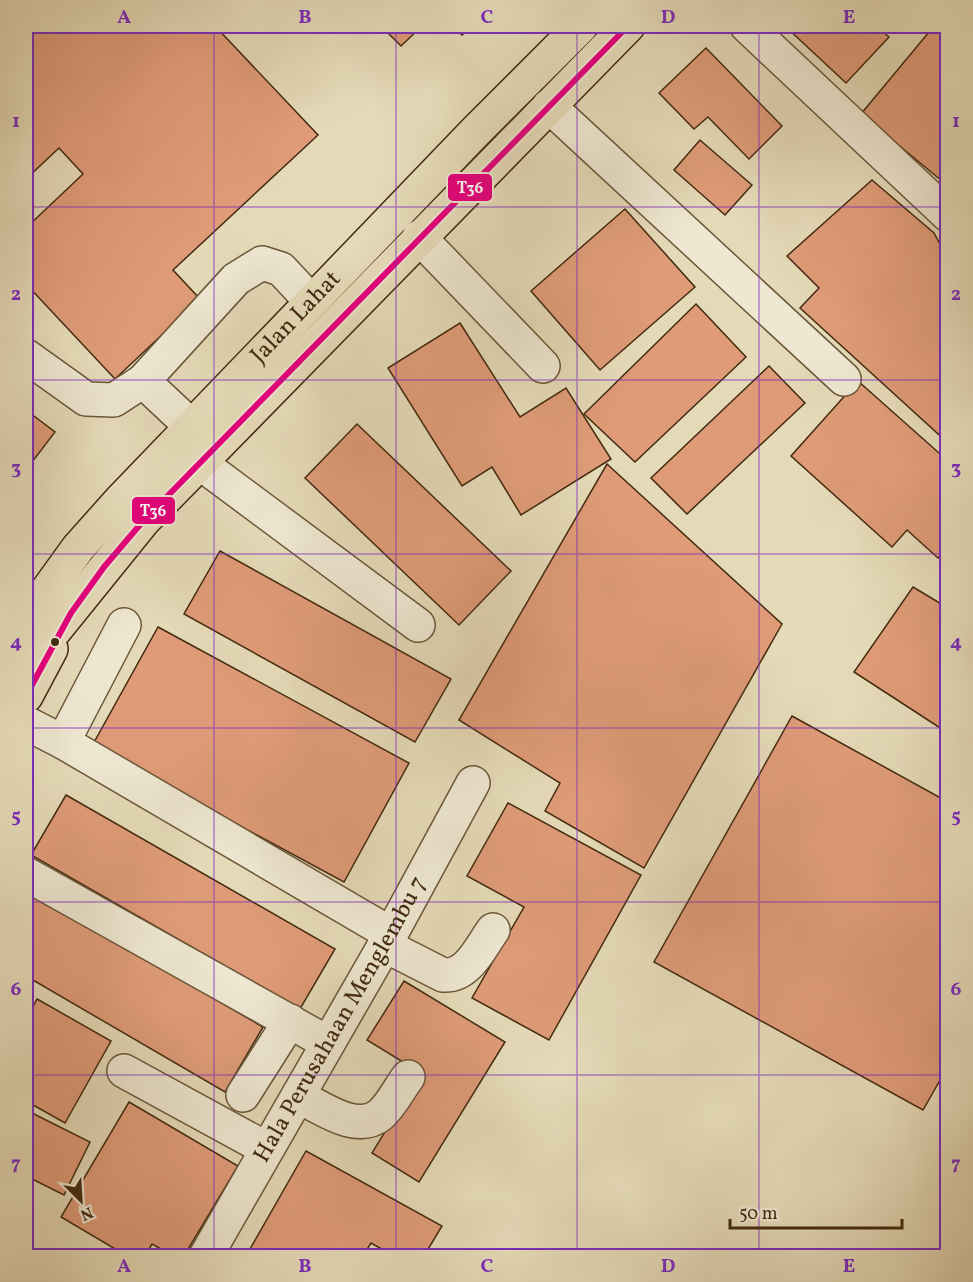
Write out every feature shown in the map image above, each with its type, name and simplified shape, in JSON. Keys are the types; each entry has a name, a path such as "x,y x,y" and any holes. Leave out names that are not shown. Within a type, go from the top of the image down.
{"main road":[{"name":"Jalan Lahat","path":"29,614 78,548 191,426 311,300 581,26"},
{"path":"26,666 104,567 200,463 628,26"},
{"path":"26,696 70,613"}],"lane":[{"path":"747,26 948,215"},
{"path":"549,106 844,379"},
{"path":"419,237 543,366"},
{"path":"26,356 86,399 114,400 143,381 236,279 262,263 281,269 311,300"},
{"path":"143,381 191,426"},
{"path":"200,463 418,625"},
{"path":"63,742 124,625"},
{"path":"26,723 63,742 443,975 454,976 463,971 493,930"},
{"name":"Hala Perusahaan Menglembu 7","path":"206,1257 388,940 473,783"},
{"path":"26,874 328,1043"},
{"path":"243,1095 290,1022"},
{"path":"124,1071 267,1149"},
{"path":"298,1096 355,1123 368,1122 381,1114 408,1077"}],"building":[{"path":"26,26 215,26 318,135 173,270 200,299 115,379 26,284 26,228 83,174 59,148 26,179"},
{"path":"381,26 422,26 401,46"},
{"path":"452,26 472,26 462,35"},
{"path":"785,26 876,26 889,37 846,83"},
{"path":"934,26 948,26 948,186 861,114"},
{"path":"706,48 782,126 749,159 708,117 694,129 659,93"},
{"path":"700,140 752,185 725,215 674,170"},
{"path":"872,180 934,233 948,259 948,277 940,286 948,292 948,443 800,308 819,288 787,256"},
{"path":"625,209 695,287 600,370 531,291"},
{"path":"696,304 746,357 635,462 584,414"},
{"path":"460,323 520,417 566,388 611,459 521,515 492,467 462,486 388,368"},
{"path":"769,366 805,403 687,514 651,478"},
{"path":"858,381 948,461 948,547 938,558 907,530 892,547 791,456"},
{"path":"26,410 55,432 26,470"},
{"path":"357,424 511,571 459,625 305,478"},
{"path":"607,464 782,624 644,868 545,811 560,783 459,720"},
{"path":"220,551 451,679 415,742 184,614"},
{"path":"913,587 948,608 948,733 854,672"},
{"path":"158,627 409,763 344,882 92,746"},
{"path":"792,716 948,802 948,1066 923,1110 654,962"},
{"path":"66,795 335,949 300,1009 31,855"},
{"path":"508,803 641,875 549,1040 472,998 524,907 467,876"},
{"path":"26,889 263,1027 225,1092 26,976"},
{"path":"404,981 505,1042 419,1182 372,1153 421,1073 367,1040"},
{"path":"37,999 111,1041 65,1123 26,1101 26,1020"},
{"path":"129,1102 238,1166 184,1256 174,1256 152,1244 145,1256 127,1256 61,1217"},
{"path":"26,1110 90,1142 64,1195 26,1176"},
{"path":"306,1151 442,1226 424,1256 394,1256 371,1243 363,1256 246,1256"}],"transit line":[{"name":"T36","path":"26,696 71,613 104,567 144,520 628,26"}]}
